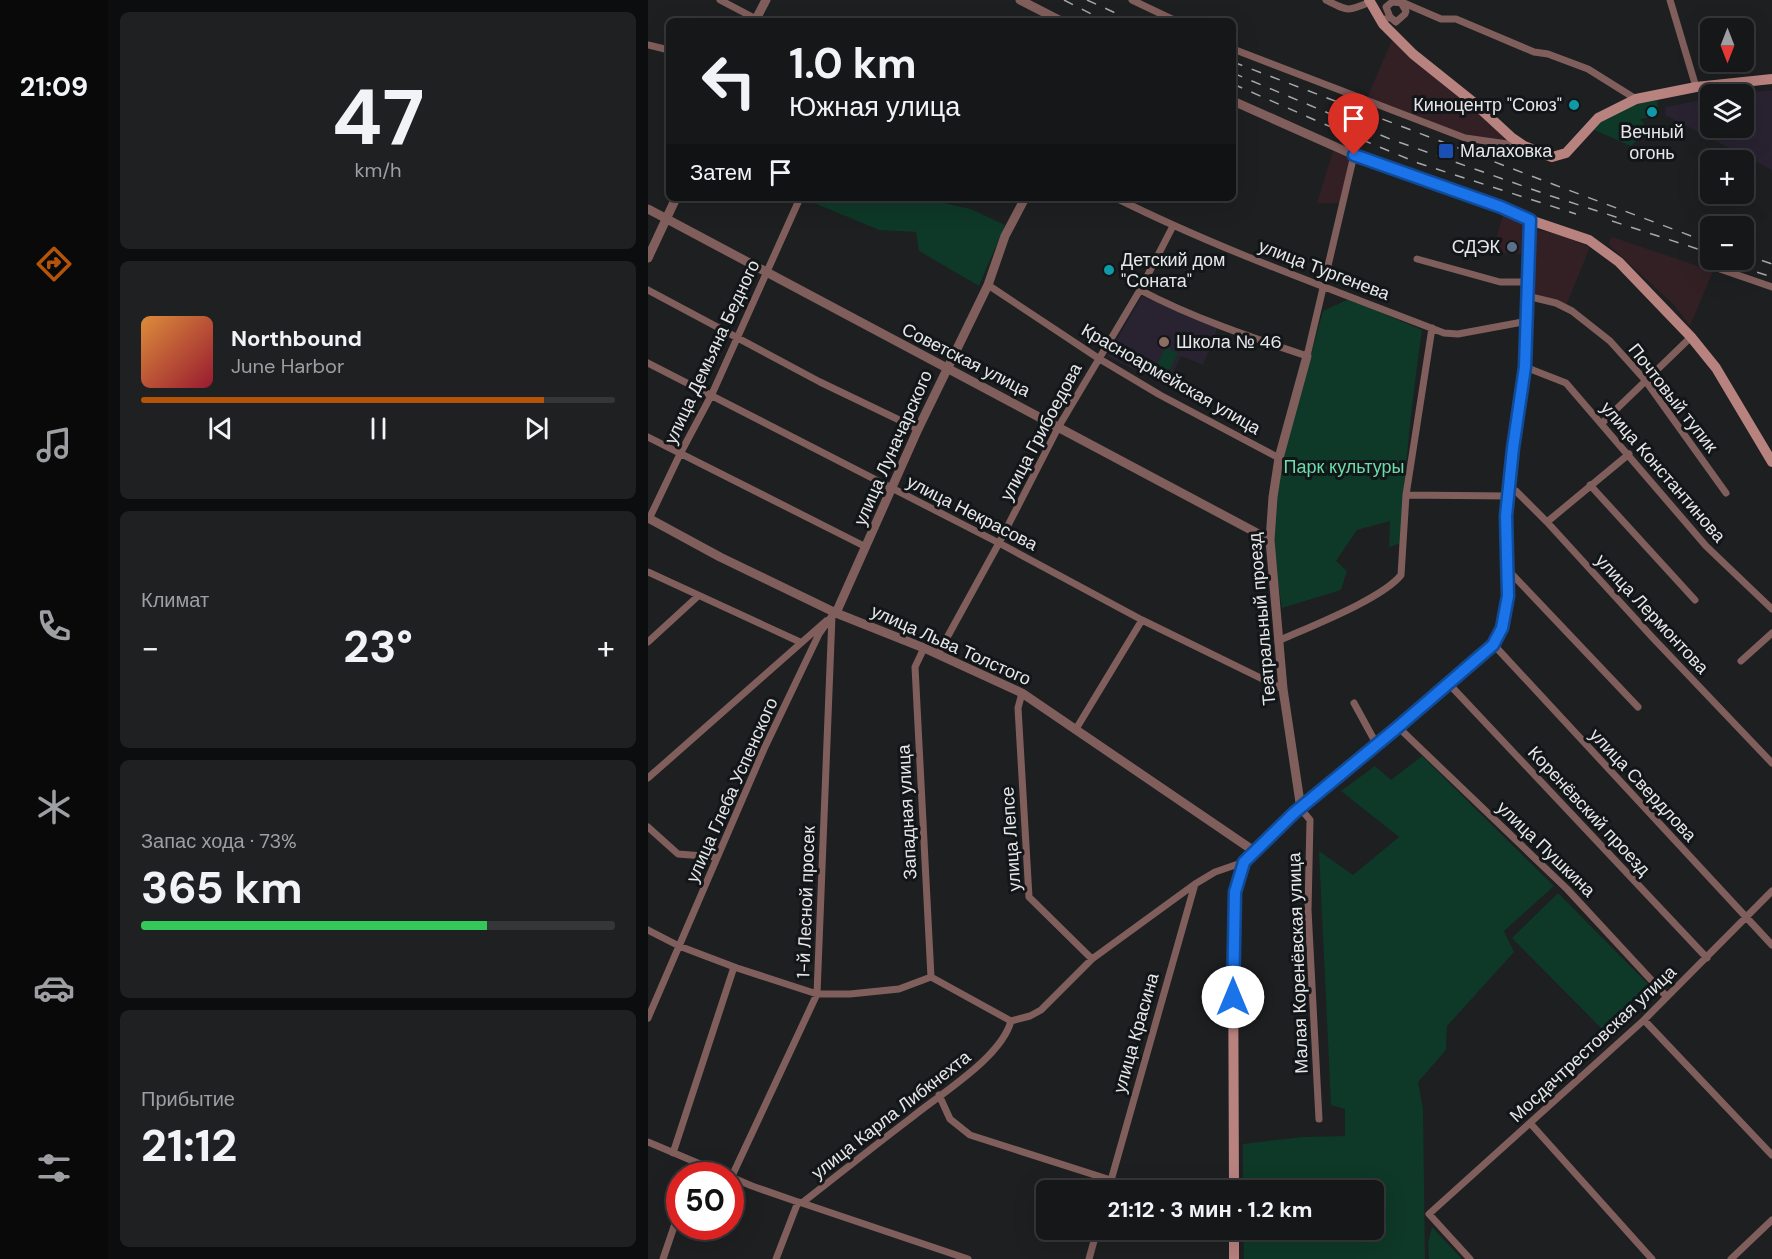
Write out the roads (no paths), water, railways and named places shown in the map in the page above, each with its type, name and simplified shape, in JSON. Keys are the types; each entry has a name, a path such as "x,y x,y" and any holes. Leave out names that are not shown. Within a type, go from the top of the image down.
{"main road":[{"path":"1370,1 1413,54 1473,102 1511,138 1552,157 1562,156 1598,117 1636,99 1696,87 1772,79"},
{"path":"1234,1180 1233,926 1235,892 1244,862 1301,809 1493,645 1505,620 1508,596 1507,492 1525,367 1530,220 1579,236 1604,249 1619,262 1691,337 1716,368 1772,462"},
{"path":"1234,1240 1234,1259"}],"street":[{"path":"720,0 753,18"},
{"path":"758,18 766,0"},
{"path":"1020,0 1055,18"},
{"path":"1132,0 1170,18"},
{"path":"1326,0 1346,10 1352,10 1370,1"},
{"path":"1670,0 1696,87"},
{"path":"1401,3 1406,14 1396,22 1386,19 1388,4 1392,2 1401,3 1441,20 1456,19 1534,52 1548,54 1588,69 1636,99"},
{"path":"648,45 666,49"},
{"path":"1236,50 1464,138 1524,146"},
{"path":"1236,102 1354,155 1501,207 1530,220"},
{"path":"1327,270 1354,155"},
{"path":"648,258 675,201"},
{"name":"улица Демьяна Бедного","path":"649,518 738,339 799,201"},
{"name":"улица Луначарского","path":"834,614 893,489 918,429 988,285 1005,236 1023,201"},
{"name":"улица Тургенева","path":"1122,201 1173,226 1323,288 1444,333 1458,334 1528,321"},
{"name":"Советская улица","path":"648,209 947,370 1059,426 1269,540"},
{"name":"улица Грибоедова","path":"938,654 999,543 1059,426 1140,290 1173,226"},
{"path":"1417,259 1500,282 1528,282"},
{"path":"1723,270 1772,287"},
{"name":"Красноармейская улица","path":"988,285 1098,358 1160,395 1280,458"},
{"name":"Театральный проезд","path":"1301,809 1282,688 1269,540 1280,458 1323,288"},
{"path":"648,290 820,382 918,429"},
{"path":"1140,290 1165,304 1233,332 1307,356"},
{"name":"Почтовый тупик","path":"1527,296 1556,303 1572,311 1610,341 1646,380 1726,493"},
{"path":"1278,642 1364,601 1396,581 1401,575 1406,495 1432,328"},
{"path":"1602,423 1691,337"},
{"name":"улица Некрасова","path":"648,363 999,543 1142,620 1282,688"},
{"name":"улица Константинова","path":"1525,367 1566,383 1706,546 1772,609"},
{"path":"648,437 866,547"},
{"path":"1547,522 1629,454"},
{"path":"1590,485 1695,600"},
{"name":"улица Лермонтова","path":"1507,492 1516,491 1547,522 1772,763"},
{"path":"1406,495 1507,492"},
{"name":"улица Льва Толстого","path":"649,518 720,557 834,614 924,648 1022,693 1254,851"},
{"path":"1507,568 1638,707"},
{"path":"648,572 697,597 800,642"},
{"path":"648,642 697,597"},
{"path":"648,778 834,614"},
{"name":"улица Глеба Успенского","path":"648,1018 764,749 819,634 834,614"},
{"name":"1-й Лесной просек","path":"739,1162 817,994 834,614"},
{"path":"1076,729 1142,620"},
{"path":"1741,661 1772,633"},
{"name":"улица Свердлова","path":"1493,645 1772,945"},
{"name":"Западная улица","path":"924,648 915,667 931,977"},
{"name":"Коренёвский проезд","path":"1449,684 1707,958"},
{"name":"улица Лепсе","path":"1022,693 1018,708 1029,897 1092,959"},
{"path":"1354,703 1377,745"},
{"name":"улица Пушкина","path":"1398,727 1571,893 1667,997"},
{"name":"Малая Коренёвская улица","path":"1301,809 1310,820 1308,910 1319,1119"},
{"path":"648,827 678,854 717,857"},
{"path":"648,930 679,946 734,967 817,994 850,994 899,989 931,977 1011,1021 1030,1016 1041,1010 1092,959 1195,884 1215,872 1244,862"},
{"name":"улица Красина","path":"1111,1179 1195,884"},
{"name":"Мосдачтрестовская улица","path":"1470,1259 1429,1214 1644,1020 1772,891"},
{"path":"674,1153 734,967"},
{"path":"1644,1020 1772,1155"},
{"name":"улица Карла Либкнехта","path":"800,1203 939,1095 964,1079 985,1060 1009,1030 1011,1021"},
{"path":"939,1095 950,1119 970,1135 1114,1180"},
{"path":"1530,1123 1652,1259"},
{"path":"648,1142 695,1162"},
{"path":"744,1182 968,1259"},
{"path":"776,1259 800,1203"},
{"path":"1731,1259 1772,1220"},
{"path":"663,1259 669,1240"},
{"path":"1089,1259 1094,1240"}],"railway":[{"path":"1064,0 1099,18"},
{"path":"1087,0 1126,18"},
{"path":"1236,63 1700,239"},
{"path":"1236,74 1390,139 1622,219"},
{"path":"1236,85 1418,163 1576,214"},
{"path":"1612,221 1700,250"},
{"path":"1754,258 1772,264"},
{"path":"1750,270 1772,277"}],"place":[{"name":"Киноцентр \"Союз\"","path":"1574,105"},
{"name":"Вечный огонь","path":"1652,112"},
{"name":"Малаховка","path":"1446,151"},
{"name":"СДЭК","path":"1512,247"},
{"name":"Детский дом \"Соната\"","path":"1109,270"},
{"name":"Школа № 46","path":"1164,342"}],"park label":[{"name":"Парк культуры","path":"1344,467"}]}
